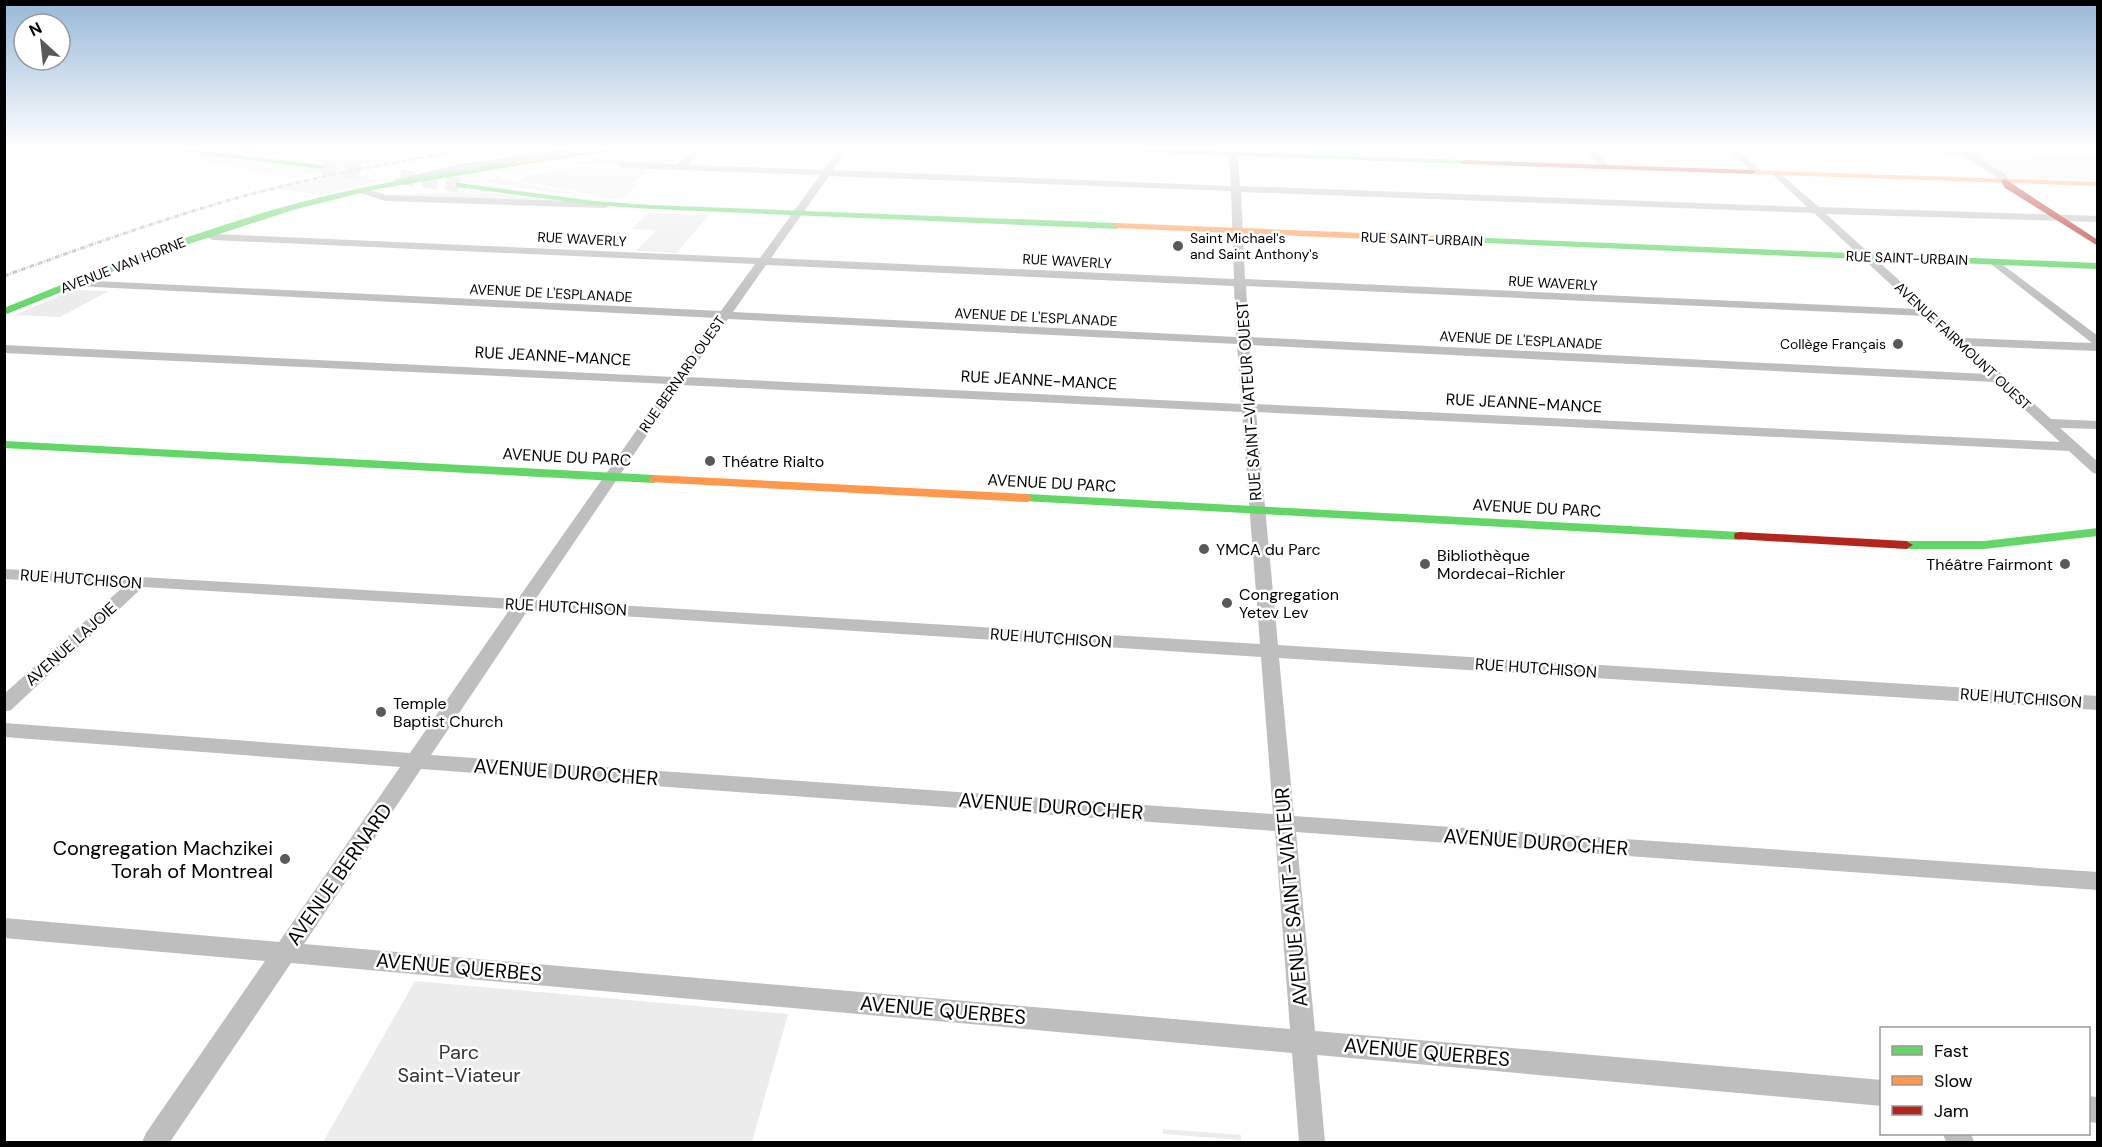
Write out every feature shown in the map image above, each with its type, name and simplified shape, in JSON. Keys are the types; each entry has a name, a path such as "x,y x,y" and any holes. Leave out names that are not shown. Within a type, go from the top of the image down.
{"main road":[{"name":"AVENUE VAN HORNE","path":"4,312 206,234 319,201"},
{"name":"RUE SAINT-URBAIN","path":"575,201 609,205 674,208 2097,266"},
{"path":"2030,201 2097,244"},
{"name":"AVENUE DU PARC","path":"4,444 1924,546 1984,545 2097,532"}],"street":[{"path":"466,201 609,205"},
{"name":"RUE BERNARD OUEST","path":"523,605 722,316 807,201"},
{"name":"RUE SAINT-VIATEUR OUEST","path":"1237,201 1243,342 1270,652"},
{"path":"1555,201 2097,219"},
{"name":"AVENUE FAIRMOUNT OUEST","path":"1807,201 2097,470"},
{"name":"RUE WAVERLY","path":"206,234 213,237 1928,313"},
{"path":"1995,262 2097,342"},
{"name":"AVENUE DE L'ESPLANADE","path":"75,283 1996,378"},
{"path":"1959,342 2097,347"},
{"name":"RUE JEANNE-MANCE","path":"4,348 2072,447"},
{"path":"2046,423 2097,425"},
{"name":"RUE HUTCHISON","path":"4,574 2097,703"},
{"name":"AVENUE LAJOIE","path":"4,705 138,583"},
{"name":"AVENUE BERNARD","path":"155,1143 523,605"},
{"name":"AVENUE SAINT-VIATEUR","path":"1270,652 1312,1143"},
{"name":"AVENUE DUROCHER","path":"4,730 2097,881"},
{"name":"AVENUE QUERBES","path":"4,928 1880,1093"}],"green space":[{"path":"514,201 551,201 571,203"},
{"path":"648,213 709,215 676,253 636,251 656,230 632,229"},
{"path":"73,290 109,291 60,317 14,315"},
{"name":"Parc Saint-Viateur","path":"415,981 788,1014 752,1142 323,1142"},
{"path":"1163,1129 1241,1135 1241,1140 1163,1134"}],"railway":[{"path":"4,276 160,221 228,201"}],"traffic: fast":[{"path":"4,312 217,230 319,201"},
{"path":"575,201 651,207 1117,226"},
{"path":"1439,239 2098,266"},
{"path":"4,444 654,479"},
{"path":"1027,498 1740,536"},
{"path":"1906,545 1984,545 2098,532"}],"traffic: slow":[{"path":"1117,226 1439,239"},
{"path":"654,479 1027,498"}],"traffic: jam":[{"path":"2031,201 2098,244"},
{"path":"1740,536 1906,545"}],"place":[{"name":"Saint Michael's and Saint Anthony's","path":"1178,246"},
{"name":"Collège Français","path":"1898,344"},
{"name":"Théatre Rialto","path":"710,461"},
{"name":"YMCA du Parc","path":"1204,549"},
{"name":"Bibliothèque Mordecai-Richler","path":"1425,564"},
{"name":"Théâtre Fairmont","path":"2065,564"},
{"name":"Congregation Yetev Lev","path":"1227,603"},
{"name":"Temple Baptist Church","path":"381,712"},
{"name":"Congregation Machzikei Torah of Montreal","path":"285,859"}]}
